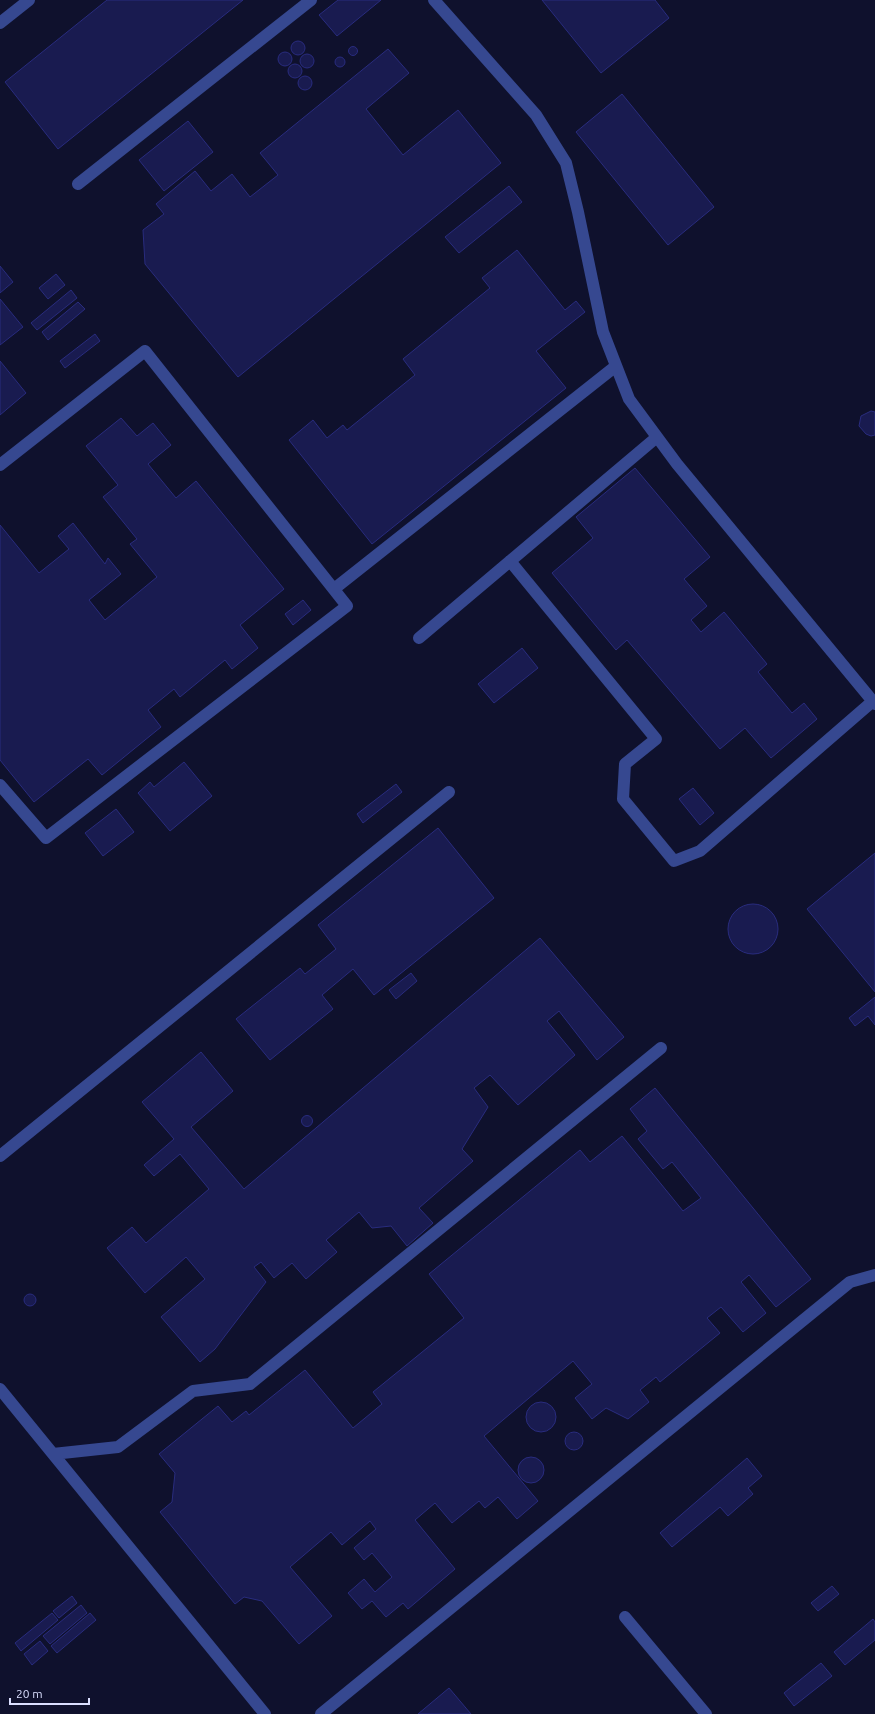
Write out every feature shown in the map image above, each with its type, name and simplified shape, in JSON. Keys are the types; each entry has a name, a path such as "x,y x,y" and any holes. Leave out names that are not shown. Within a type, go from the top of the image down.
{"lane":[{"path":"0,23 29,0"},
{"path":"78,184 311,0"},
{"path":"434,0 536,115 566,163 578,212 603,332 629,399 657,437 874,703 700,851 674,861 624,799 625,764 656,739 510,561"},
{"path":"0,465 145,351 347,606 46,838 0,785"},
{"path":"334,589 616,366"},
{"path":"419,638 657,437"},
{"path":"0,1156 450,792"},
{"path":"53,1454 118,1447 193,1391 250,1384 661,1048"},
{"path":"322,1714 850,1282 875,1275"},
{"path":"0,1389 265,1714"},
{"path":"625,1617 706,1714"}],"building":[{"path":"107,0 243,0 58,149 5,82"},
{"path":"338,0 381,0 337,36 319,15"},
{"path":"542,0 655,0 669,18 601,73"},
{"path":"295,41 301,41 305,45 305,51 301,55 295,55 291,51 291,45"},
{"path":"353,46 358,51 353,56 348,51"},
{"path":"388,49 409,73 366,109 403,155 458,110 501,163 238,377 145,264 143,230 164,214 156,204 195,171 211,191 232,174 250,197 278,175 260,153"},
{"path":"282,52 288,52 292,56 292,62 288,66 282,66 278,62 278,56"},
{"path":"304,54 310,54 314,58 314,64 310,68 304,68 300,64 300,58"},
{"path":"338,57 342,57 344,58 344,66 338,67 335,64 335,60"},
{"path":"292,64 298,64 302,68 302,74 298,78 292,78 288,74 288,68"},
{"path":"302,76 308,76 312,80 312,86 308,90 302,90 298,86 298,80"},
{"path":"622,94 714,207 668,245 576,132"},
{"path":"188,121 213,152 164,191 139,160"},
{"path":"509,186 522,202 459,253 445,237"},
{"path":"517,250 565,310 576,301 585,312 536,351 566,388 372,544 289,440 313,420 327,438 343,425 347,430 415,375 403,359 490,288 482,278"},
{"path":"0,266 13,282 0,293"},
{"path":"56,274 65,285 48,299 39,288"},
{"path":"71,290 77,298 37,330 31,323"},
{"path":"0,299 23,327 0,345"},
{"path":"78,302 85,309 48,340 42,332"},
{"path":"95,334 100,341 65,368 60,361"},
{"path":"0,361 26,393 0,415"},
{"path":"871,411 875,412 875,435 871,436 866,434 859,426 861,416"},
{"path":"121,418 137,436 153,423 171,445 148,464 176,498 196,481 284,589 240,625 258,648 232,669 225,660 180,697 174,689 148,710 161,727 102,775 88,759 34,802 0,760 0,525 39,573 69,549 58,536 73,523 105,564 108,558 121,574 89,600 105,620 157,577 130,544 137,539 103,497 118,485 86,446"},
{"path":"635,468 710,557 684,579 707,606 691,620 701,632 724,612 767,664 758,672 792,713 804,703 817,719 771,758 745,728 720,749 627,640 616,650 552,573 593,538 576,517"},
{"path":"303,600 311,610 293,625 285,614"},
{"path":"522,648 538,668 494,703 478,684"},
{"path":"184,762 212,796 170,831 138,793 150,782 154,787"},
{"path":"396,784 402,792 363,823 357,814"},
{"path":"693,788 714,813 700,825 679,799"},
{"path":"116,809 134,832 103,856 85,833"},
{"path":"438,828 494,898 374,995 353,969 322,995 333,1009 270,1060 236,1019 300,968 305,974 336,949 318,925"},
{"path":"875,853 875,992 807,909"},
{"path":"748,904 758,904 771,911 778,924 778,934 771,947 758,954 748,954 739,950 732,943 728,934 728,924 732,915 739,908"},
{"path":"540,938 624,1037 597,1060 559,1011 547,1021 575,1055 518,1105 490,1075 474,1088 488,1107 462,1149 473,1161 419,1208 433,1223 407,1246 391,1226 372,1228 359,1212 326,1240 337,1252 306,1279 292,1263 274,1278 261,1262 254,1267 266,1282 215,1349 200,1362 161,1317 205,1279 186,1257 145,1293 107,1248 132,1227 146,1243 209,1189 180,1154 154,1176 144,1165 174,1139 142,1102 201,1052 233,1091 191,1127 244,1189"},
{"path":"411,973 417,981 396,999 389,990"},
{"path":"875,997 875,1025 868,1016 855,1026 849,1018"},
{"path":"655,1088 811,1279 776,1307 749,1275 741,1282 766,1313 743,1332 721,1307 707,1318 720,1333 660,1382 656,1377 640,1390 649,1402 628,1419 606,1408 592,1419 575,1398 592,1384 573,1361 484,1436 538,1501 517,1519 498,1497 485,1508 479,1501 452,1523 435,1503 415,1520 455,1569 408,1609 403,1603 386,1617 372,1601 362,1609 348,1593 364,1579 375,1592 392,1577 372,1553 364,1560 354,1548 376,1529 370,1521 342,1545 331,1532 290,1567 332,1616 299,1644 262,1601 244,1597 235,1604 160,1512 172,1502 175,1473 159,1454 218,1406 232,1422 246,1411 249,1415 305,1370 353,1428 382,1404 373,1392 464,1318 429,1274 580,1150 590,1162 622,1136 683,1211 701,1198 672,1162 663,1169 638,1139 647,1131 630,1109"},
{"path":"307,1115 311,1117 313,1121 311,1125 307,1127 303,1125 301,1121 303,1117"},
{"path":"32,1294 35,1295 35,1305 28,1306 25,1305 24,1298 25,1295"},
{"path":"541,1402 547,1403 555,1411 555,1423 547,1431 541,1432 535,1431 527,1423 526,1417 527,1411 535,1403"},
{"path":"574,1432 580,1435 583,1441 580,1447 574,1450 568,1447 565,1441 568,1435"},
{"path":"531,1457 540,1461 544,1470 540,1479 531,1483 522,1479 518,1470 522,1461"},
{"path":"747,1458 762,1476 748,1488 753,1494 728,1516 720,1507 672,1547 660,1533"},
{"path":"832,1586 839,1594 818,1611 811,1603"},
{"path":"72,1596 77,1603 59,1618 53,1611"},
{"path":"81,1605 87,1613 50,1644 43,1636"},
{"path":"52,1613 58,1620 21,1651 15,1643"},
{"path":"90,1613 96,1620 57,1653 51,1646"},
{"path":"873,1619 875,1622 875,1640 845,1665 834,1652"},
{"path":"40,1641 48,1651 32,1665 24,1654"},
{"path":"821,1663 832,1676 794,1706 784,1693"},
{"path":"449,1688 471,1714 418,1714"}]}
